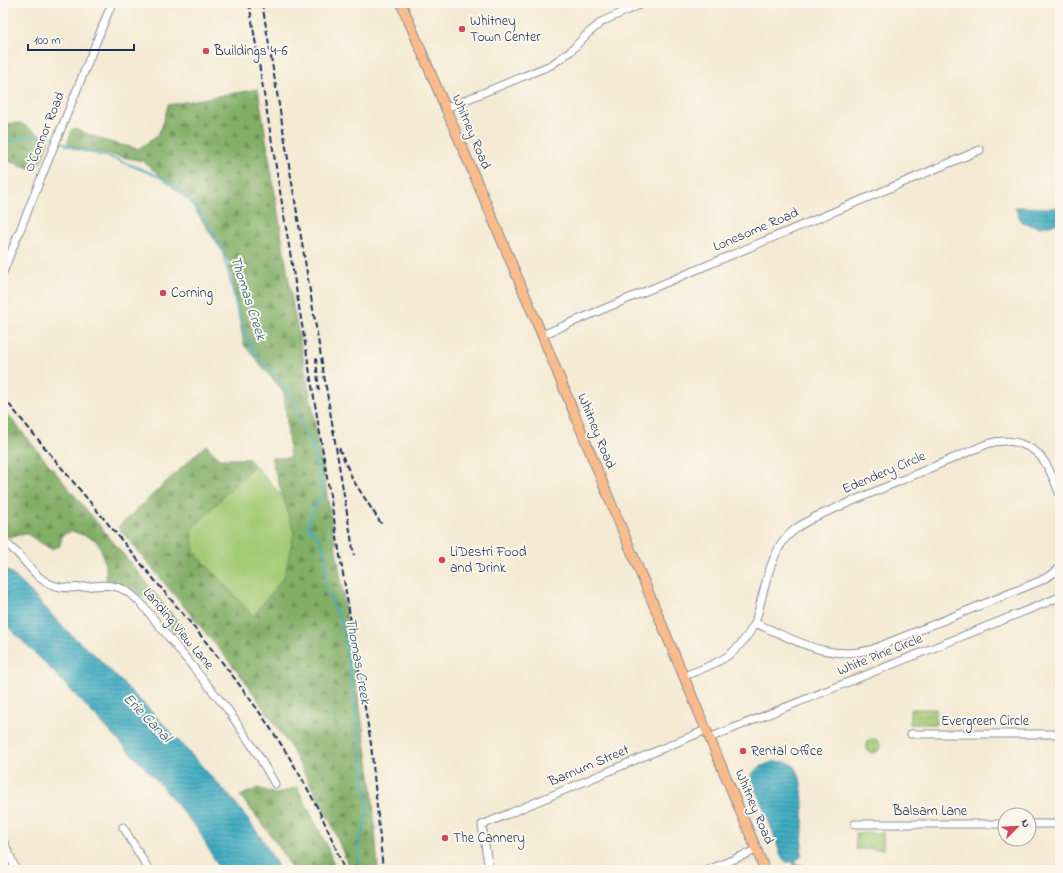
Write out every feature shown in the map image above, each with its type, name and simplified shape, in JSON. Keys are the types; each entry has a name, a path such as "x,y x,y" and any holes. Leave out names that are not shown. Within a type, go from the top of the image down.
{"main road":[{"name":"Whitney Road","path":"401,3 542,335 765,870"}],"street":[{"name":"O'Connor Road","path":"3,272 112,3"},
{"path":"446,108 551,65 571,50 586,35 604,21 644,3"},
{"name":"Lonesome Road","path":"542,335 980,150"},
{"name":"Edendery Circle","path":"684,676 714,664 731,654 744,641 755,623 776,554 786,539 798,527 815,517 986,444 1000,441 1017,443 1030,449 1041,458 1046,464 1060,495"},
{"name":"Landing View Lane","path":"3,540 18,554 35,574 44,581 53,585 72,589 100,585 118,587 140,602 228,710 257,753 275,784"},
{"path":"755,623 825,652 846,654 864,652 1040,581 1060,568"},
{"name":"White Pine Circle","path":"708,734 1060,597"},
{"name":"Barnum Street","path":"489,870 482,825 708,734"},
{"name":"Evergreen Circle","path":"911,734 1060,734"},
{"name":"Balsam Lane","path":"855,824 997,824"},
{"path":"1037,824 1060,824"},
{"path":"123,827 149,870"},
{"path":"3,840 16,870"},
{"path":"708,870 756,850"}],"green space":[{"path":"258,89 292,300 312,405 340,573 372,788 378,870 350,870 331,823 291,748 243,678 118,527 206,445 219,459 249,459 254,465 191,530 294,533 271,458 290,458 284,392 244,345 230,263 190,202 143,161 66,146 73,128 106,141 138,149 156,137 162,127 168,105"},
{"path":"20,123 49,140 42,159 35,170 3,159 3,124"},
{"path":"3,409 185,631 176,634 152,601 126,587 106,579 106,568 100,546 94,539 72,531 62,535 60,546 51,549 27,534 7,537 3,534"},
{"path":"254,465 283,497 294,533 284,577 253,616 194,551 191,530"},
{"path":"910,709 936,709 936,724 910,724"},
{"path":"870,739 876,739 880,743 880,749 876,753 870,753 866,749 866,743"},
{"path":"297,787 326,844 336,870 292,870 275,841 240,796 258,788 276,794"},
{"path":"856,833 883,833 883,849 856,849"}],"water":[{"path":"1015,207 1060,208 1060,223 1039,227 1022,223"},
{"name":"Erie Canal","path":"3,566 153,713 234,801 261,837 280,870 220,870 199,831 159,783 44,662 3,622"},
{"path":"773,762 789,763 794,766 798,773 802,795 803,837 801,857 795,861 797,865 803,865 807,870 789,870 794,866 792,862 786,862 781,857 753,784 751,775 753,772"}],"waterway":[{"name":"Thomas Creek","path":"3,143 35,135 48,136 55,139"},
{"name":"Thomas Creek","path":"59,141 76,149 113,158 160,177 181,191 203,216 220,244 228,269 237,310 255,354 274,372 292,398 305,433 314,448 323,493 309,518 309,529 318,537 324,548 326,560 326,587 334,608 341,619 351,675 368,810 358,849 360,870"}],"railway":[{"path":"249,3 371,744 383,870"},
{"path":"262,3 354,555"},
{"path":"316,358 319,394"},
{"path":"3,397 212,650 264,718 309,791 328,830 344,870"},
{"path":"339,448 353,480 382,525"}],"place":[{"name":"Whitney Town Center","path":"462,29"},
{"name":"Buildings 4-6","path":"206,51"},
{"name":"Corning","path":"163,293"},
{"name":"LiDestri Food and Drink","path":"442,560"},
{"name":"Rental Office","path":"743,751"},
{"name":"The Cannery","path":"445,838"}]}
